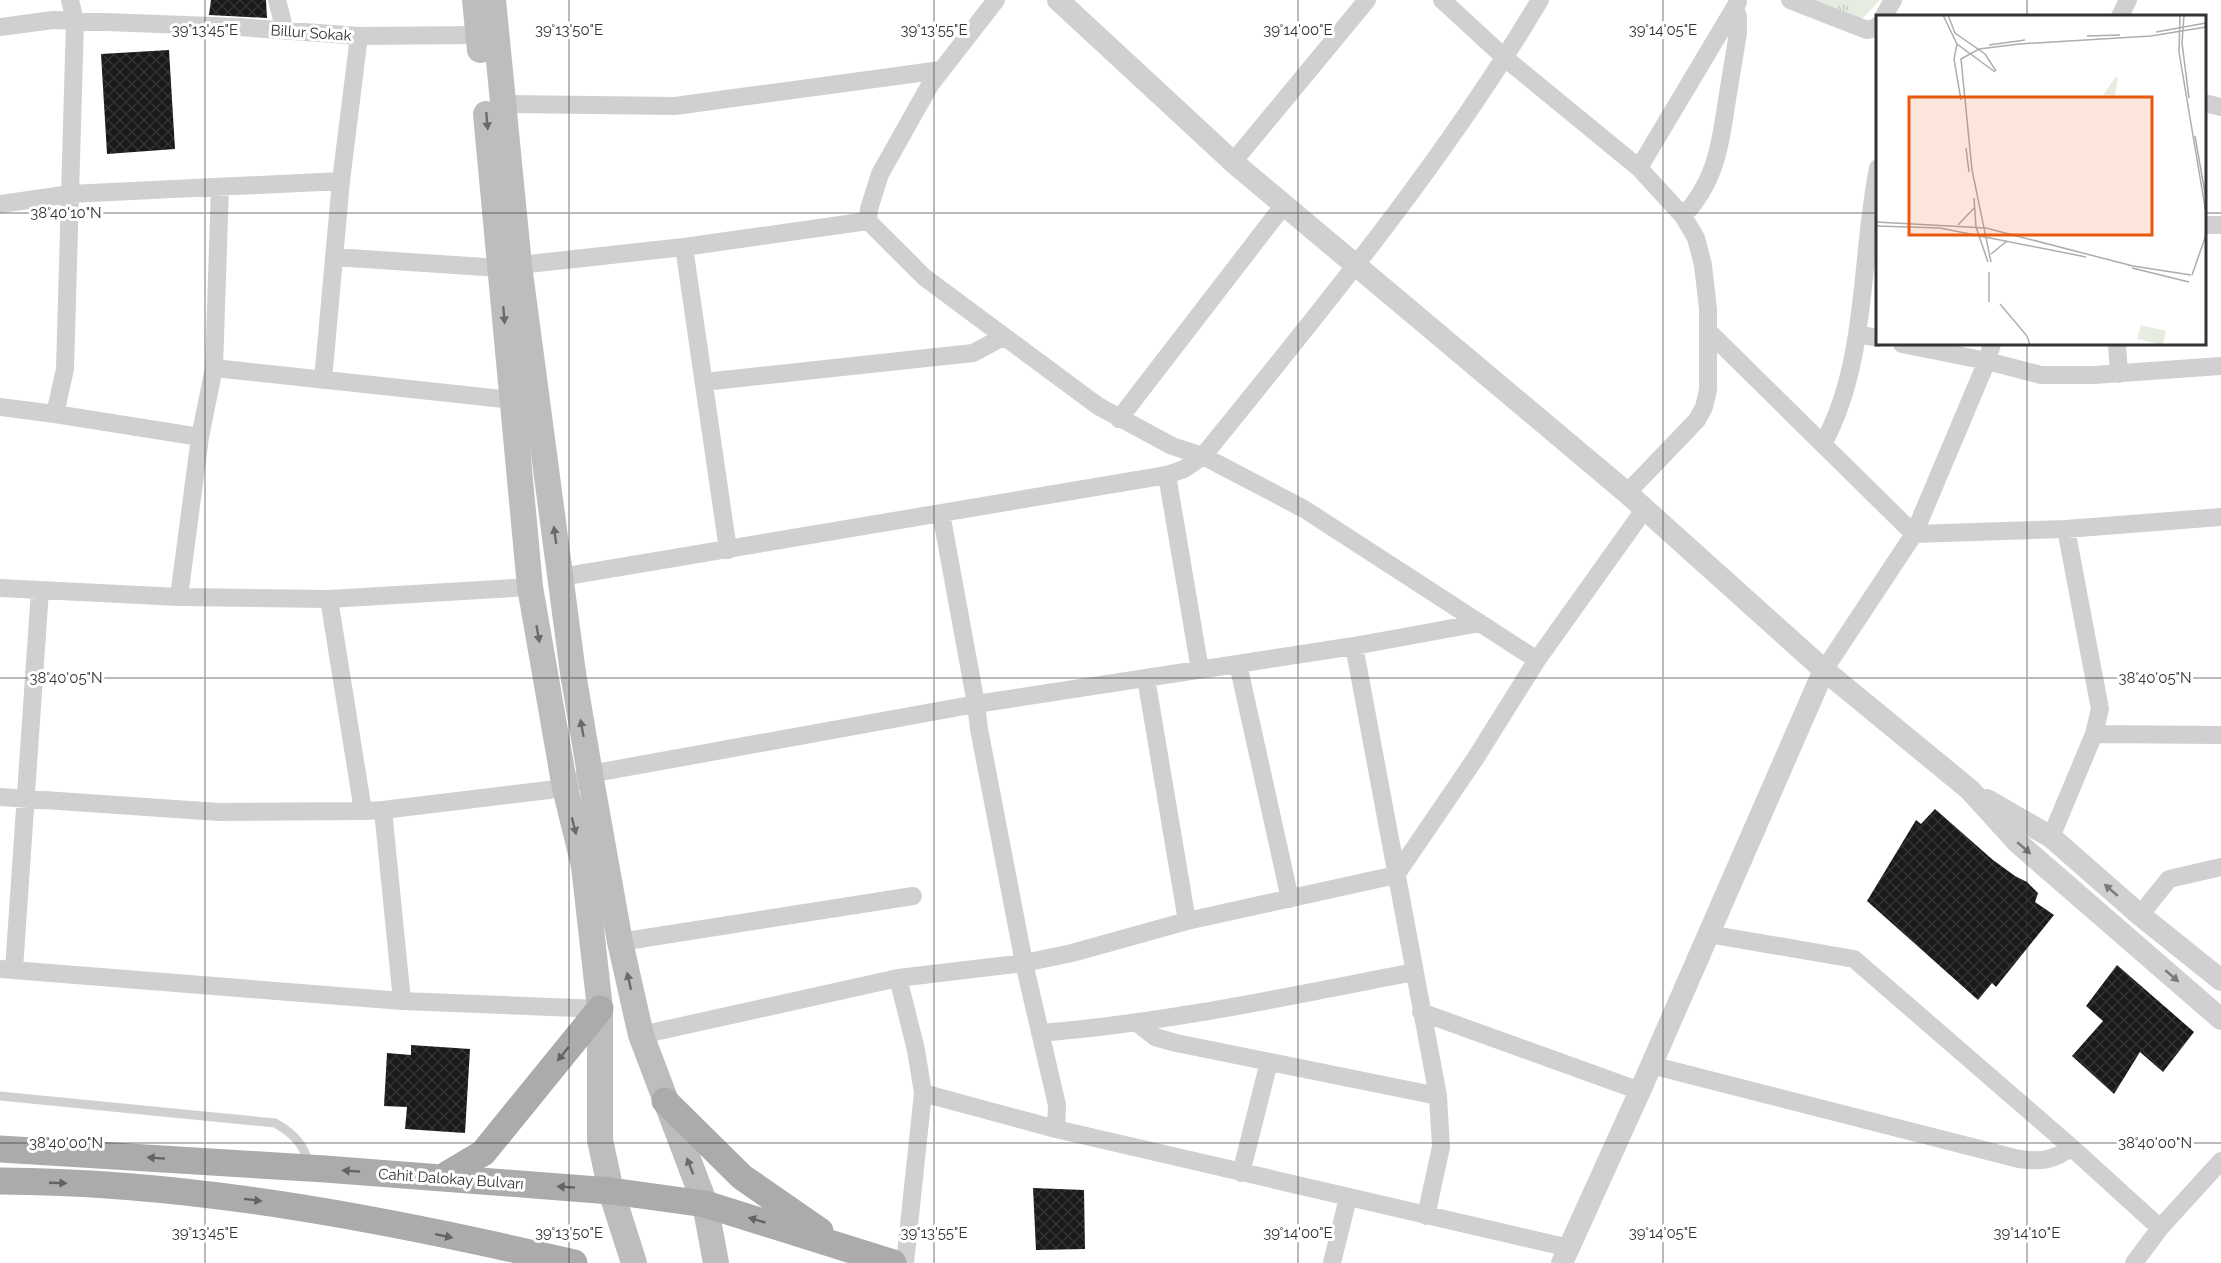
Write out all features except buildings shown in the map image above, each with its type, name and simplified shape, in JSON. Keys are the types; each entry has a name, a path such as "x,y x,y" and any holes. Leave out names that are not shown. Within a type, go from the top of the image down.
{"main road":[{"path":"462,0 464,13 479,35"},
{"path":"475,0 509,266 561,578 573,673 620,942 641,1035 705,1204 716,1263"},
{"path":"493,0 502,104 512,400 530,586 565,788 584,866 600,1009 600,1140 611,1191 634,1263"},
{"path":"441,1178 483,1153 600,1009"},
{"path":"665,1101 742,1177 840,1245"},
{"name":"Cahit Dalokay Bulvarı","path":"0,1149 309,1168 611,1191 705,1204 893,1263"},
{"path":"0,1181 118,1186 282,1204 574,1263"}],"street":[{"path":"55,414 65,369 75,21 70,0"},
{"path":"277,0 285,31"},
{"path":"996,0 930,85 880,174 869,209 868,221 924,277 1003,338 1098,406 1172,446 1203,456 1304,508 1537,660"},
{"path":"1058,0 1283,206 1627,493 1824,670 1970,790 2018,843 2221,1019"},
{"path":"1233,162 1367,0"},
{"path":"1442,0 1505,58 1639,168 1683,216 1696,238 1703,265 1709,332 1708,390 1704,407 1696,420 1627,493"},
{"path":"561,578 1167,475 1184,469 1203,456 1357,266 1505,58 1540,0"},
{"path":"1790,0 1867,30 1876,27"},
{"path":"2120,15 2128,0"},
{"path":"1639,168 1737,3"},
{"path":"1683,216 1708,183 1719,153 1738,33 1737,3"},
{"name":"Billur Sokak","path":"0,27 53,20 238,27 359,36 479,35"},
{"path":"323,380 341,181 359,36"},
{"path":"502,104 675,106 941,70"},
{"path":"2206,103 2221,106"},
{"path":"1823,444 1844,394 1857,334 1876,176"},
{"path":"0,204 70,194 341,181"},
{"path":"179,597 200,437 214,368 220,187"},
{"path":"1119,419 1283,206"},
{"path":"334,257 509,266 684,247 868,221"},
{"path":"684,247 728,550"},
{"path":"1709,332 1914,534 2066,529 2221,517"},
{"path":"1857,334 1876,338"},
{"path":"704,382 973,352 1003,338"},
{"path":"1907,345 1987,361 2041,375 2119,374 2221,366"},
{"path":"923,1093 1056,1129 1426,1216 1565,1255 1640,1091 1824,670 1914,534 1992,345"},
{"path":"2117,345 2119,374"},
{"path":"214,368 512,400"},
{"path":"0,407 200,437"},
{"path":"1167,475 1200,669"},
{"path":"641,1035 898,978 1024,963 1072,953 1187,921 1396,875 1475,759 1537,660 1644,510"},
{"path":"941,513 979,729 1024,963 1056,1105 1056,1129"},
{"path":"2050,837 2094,734 2100,709 2066,529"},
{"path":"0,588 179,597 329,599 530,586"},
{"path":"40,590 24,799 7,969 402,1001 600,1009"},
{"path":"329,599 363,811"},
{"path":"0,797 219,812 383,810 565,788 590,774 976,704 1354,646 1479,623"},
{"path":"1354,646 1438,1096 1441,1147 1426,1216"},
{"path":"1238,664 1290,899"},
{"path":"1146,678 1187,921"},
{"path":"2094,734 2221,735"},
{"path":"1970,790 2050,837 2140,915 2221,980"},
{"path":"383,810 402,1001"},
{"path":"2140,915 2169,879 2221,867"},
{"path":"620,942 913,896"},
{"path":"1708,934 1854,959 2071,1147 2160,1228"},
{"path":"1040,1033 1137,1023 1414,972"},
{"path":"898,978 916,1050 923,1093 905,1263"},
{"path":"1421,1012 1640,1091"},
{"path":"1137,1023 1147,1032 1165,1040 1438,1096"},
{"path":"1241,1173 1269,1062"},
{"path":"1651,1065 2019,1159 2037,1162 2050,1159 2071,1147"},
{"path":"2134,1263 2160,1228 2221,1161"},
{"path":"1332,1263 1348,1198"}],"lane":[{"path":"0,1096 275,1123 292,1133 298,1140 308,1158 309,1168"}],"green space":[{"path":"1807,0 1880,0 1860,21"}]}
